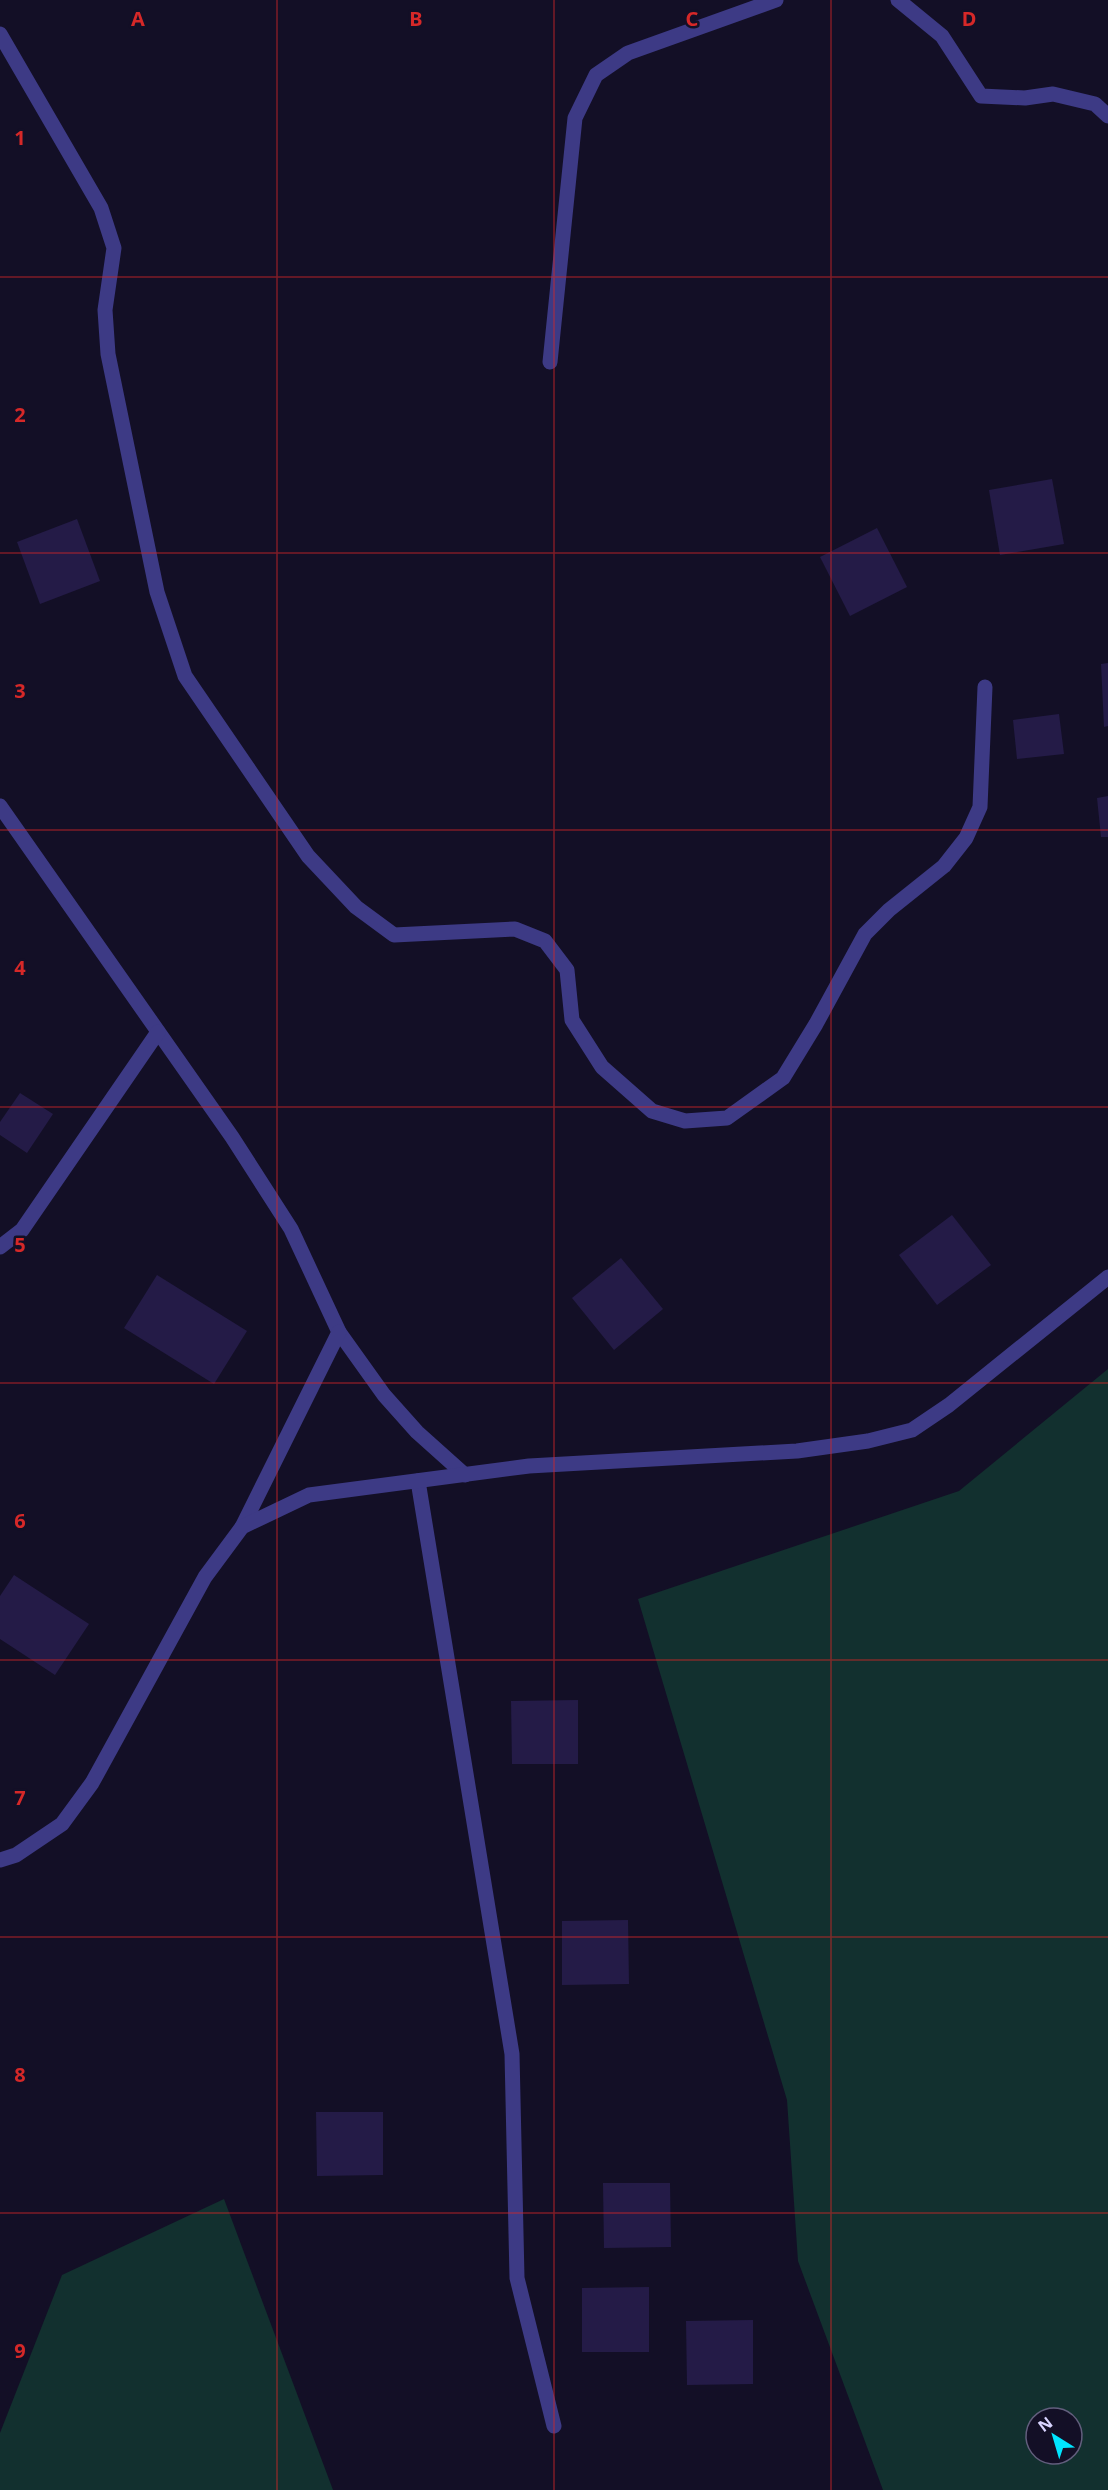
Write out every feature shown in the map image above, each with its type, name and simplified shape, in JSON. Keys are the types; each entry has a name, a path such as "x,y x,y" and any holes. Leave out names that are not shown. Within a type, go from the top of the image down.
{"street":[{"path":"550,362 575,118 596,75 628,53 776,0"},
{"path":"898,0 942,36 981,96 1025,98 1053,94 1095,104 1108,116"},
{"path":"0,34 101,208 114,248 105,310 108,354 157,592 186,676 308,856 356,907 394,935 515,929 545,941 567,970 572,1020 602,1067 652,1111 685,1121 727,1118 783,1078 816,1024 865,934 889,910 944,866 966,838 980,807 986,687"},
{"path":"0,806 232,1137 291,1229 339,1332 384,1395 417,1432 465,1475"},
{"path":"0,1246 22,1230 159,1032"},
{"path":"242,1527 309,1495 529,1466 797,1450 868,1441 912,1430 949,1405 1108,1277"},
{"path":"0,1860 16,1855 62,1824 92,1783 205,1577 242,1527 339,1332"},
{"path":"418,1481 512,2054 517,2278 554,2426"}],"green space":[{"path":"1108,1369 1108,2490 883,2490 798,2261 787,2100 638,1599 959,1491"},
{"path":"224,2199 333,2490 0,2490 0,2433 62,2275"}],"building":[{"path":"1052,479 1064,544 1000,555 989,490"},
{"path":"77,519 100,581 40,604 17,542"},
{"path":"877,528 907,587 850,616 820,557"},
{"path":"1108,663 1108,726 1104,727 1101,664"},
{"path":"1059,714 1064,754 1017,759 1013,720"},
{"path":"1108,796 1108,837 1101,837 1097,798"},
{"path":"20,1093 53,1114 27,1153 0,1135 0,1122"},
{"path":"952,1215 991,1265 937,1305 899,1255"},
{"path":"621,1258 663,1309 614,1350 572,1298"},
{"path":"157,1275 247,1331 214,1384 124,1328"},
{"path":"14,1575 89,1624 55,1675 0,1639 0,1596"},
{"path":"578,1700 578,1764 512,1764 511,1701"},
{"path":"628,1920 629,1984 562,1985 562,1921"},
{"path":"316,2112 383,2112 383,2175 317,2176"},
{"path":"603,2183 670,2183 671,2247 604,2248"},
{"path":"649,2287 649,2352 582,2352 582,2288"},
{"path":"753,2320 753,2384 687,2385 686,2321"}]}
